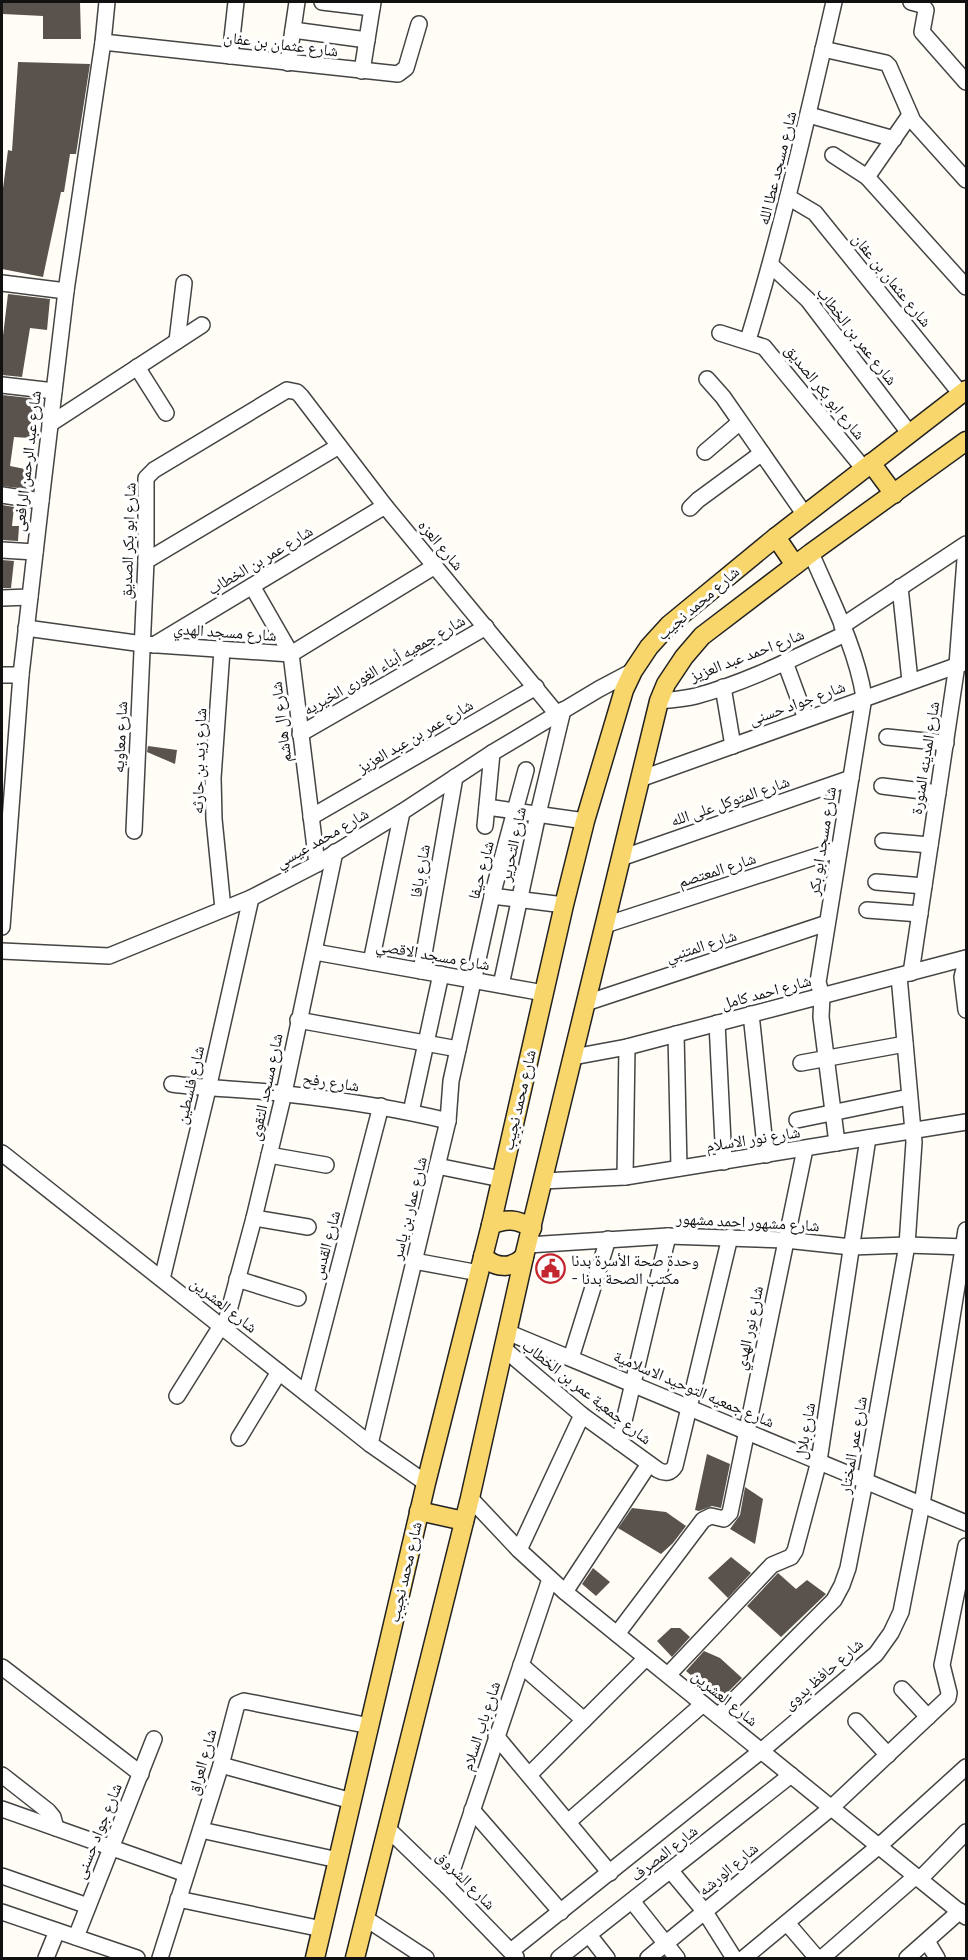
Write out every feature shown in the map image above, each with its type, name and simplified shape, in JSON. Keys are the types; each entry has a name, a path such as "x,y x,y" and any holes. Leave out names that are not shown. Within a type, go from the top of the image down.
{"main road":[{"name":"شارع محمد نجيب","path":"315,1959 419,1511 491,1225 564,905 585,821 624,690 649,646 669,625 776,537 964,392"},
{"name":"شارع محمد نجيب","path":"355,1959 470,1498 528,1243 659,701 666,684 702,636 811,553 966,441"},
{"path":"867,466 894,494"},
{"path":"776,537 795,566"},
{"path":"481,1265 504,1266 518,1262 528,1243 523,1222 501,1221 491,1225"},
{"path":"419,1511 464,1521"}],"street":[{"name":"شارع عبد الرحمن الرافعى","path":"2,927 8,754 21,675 66,291 107,2"},
{"path":"230,56 236,2"},
{"path":"288,63 297,2"},
{"path":"322,2 373,5 362,71"},
{"name":"شارع مسجد عطا الله","path":"748,340 771,265 809,115 834,2"},
{"path":"911,2 928,6 922,32 966,82"},
{"name":"شارع عثمان بن عفان","path":"103,42 398,74 406,68 419,24"},
{"path":"293,30 367,40"},
{"path":"823,48 886,63 892,70 913,121 966,180"},
{"path":"809,115 894,139"},
{"path":"867,177 910,115"},
{"path":"833,155 867,177 966,286"},
{"name":"شارع عثمان بن عفان","path":"788,197 815,213 964,392"},
{"name":"شارع عمر بن الخطاب","path":"771,265 808,300 910,434"},
{"path":"2,283 66,291"},
{"path":"177,341 183,284"},
{"path":"50,424 202,325"},
{"name":"شارع ابو بكر الصديق","path":"720,333 748,340 764,347 867,466"},
{"path":"137,367 166,413"},
{"path":"707,379 717,389 805,515"},
{"path":"2,385 54,391"},
{"name":"شارع ابو بكر الصديق","path":"148,645 146,478 150,473 282,391 292,390 301,396"},
{"name":"شارع العزه","path":"301,396 385,506 536,687 560,712"},
{"path":"705,452 740,422"},
{"path":"146,561 339,446"},
{"path":"690,508 762,453"},
{"path":"2,495 41,501"},
{"name":"شارع عمر بن الخطاب","path":"148,645 385,506"},
{"name":"شارع احمد عبد العزيز","path":"659,701 694,696 785,662 843,630 900,587 966,545"},
{"name":"شارع المدينه المنورة","path":"904,1044 905,975 920,914 946,742 962,663 966,545"},
{"path":"2,550 35,552"},
{"name":"شارع مسجد ابو بكر","path":"811,553 860,675 864,698 818,982 822,996 826,1058 837,1143"},
{"name":"شارع مسجد الهدي","path":"26,628 148,645 291,654 435,566"},
{"name":"شارع ال هاشم","path":"252,586 291,654 317,864"},
{"path":"900,587 910,681"},
{"path":"2,598 30,597"},
{"name":"شارع جمعيه أبناء الغورى الخيريه","path":"300,734 486,627"},
{"name":"شارع معاويه","path":"134,831 148,645"},
{"name":"شارع زيد بن حارثه","path":"222,650 213,778 214,819 223,909"},
{"path":"785,662 806,719"},
{"name":"شارع جواد حسنى","path":"640,778 962,663"},
{"name":"شارع محمد عيسي","path":"2,951 109,956 251,898 317,864 492,753 633,671"},
{"path":"2,675 21,675"},
{"name":"شارع عمر بن عبد العزيز","path":"310,817 536,687"},
{"path":"723,687 733,746"},
{"name":"شارع التحرير","path":"501,985 560,712"},
{"path":"887,737 946,742"},
{"path":"485,826 492,753"},
{"name":"شارع حيفا","path":"474,980 492,896 526,770"},
{"name":"شارع يافا","path":"421,971 455,777"},
{"name":"شارع المتوكل على الله","path":"621,858 851,778"},
{"path":"882,786 938,792"},
{"path":"487,807 585,821"},
{"path":"371,962 402,812"},
{"path":"883,841 930,845"},
{"name":"شارع المعتصم","path":"605,926 839,849"},
{"name":"شارع مسجد التقوى","path":"177,1396 223,1327 237,1279 284,1094 335,852"},
{"path":"876,882 924,886"},
{"path":"492,896 564,905"},
{"name":"شارع فلسطين","path":"162,1280 251,898"},
{"path":"867,910 920,914"},
{"name":"شارع المتنبي","path":"586,1003 827,923"},
{"name":"شارع مسجد الاقصي","path":"315,952 544,993"},
{"path":"966,959 962,977 966,1010"},
{"name":"شارع احمد كامل","path":"573,1057 627,1047 966,959"},
{"path":"411,1112 441,974"},
{"name":"شارع عمار بن ياسر","path":"370,1444 448,1121 451,1081 474,980"},
{"path":"751,1014 766,1155"},
{"path":"298,1020 458,1049"},
{"path":"717,1023 724,1161"},
{"path":"676,1034 679,1168"},
{"path":"801,1063 904,1044"},
{"name":"شارع عمر المختار","path":"718,1716 834,1600 848,1568 907,1245 914,1142 904,1044"},
{"path":"624,1176 627,1047"},
{"name":"شارع رفح","path":"172,1084 284,1094 381,1107 448,1121"},
{"path":"797,1120 909,1097"},
{"name":"شارع القدس","path":"306,1393 381,1107"},
{"name":"شارع نور الاسلام","path":"543,1181 624,1176 966,1122"},
{"name":"شارع بلال","path":"668,1675 772,1565 793,1554 819,1461 868,1138"},
{"name":"شارع نور الهدي","path":"617,1634 703,1520 711,1516 724,1519 730,1513 805,1149"},
{"name":"شارع العشرين","path":"2,1153 370,1444 426,1483"},
{"path":"269,1155 326,1166"},
{"path":"437,1167 501,1179"},
{"path":"254,1218 308,1227"},
{"name":"شارع حافظ بدوى","path":"514,1955 561,1912 761,1751 876,1654 891,1633 901,1612 922,1504 966,1230"},
{"path":"619,1442 668,1236"},
{"name":"شارع مشهور احمد مشهور","path":"528,1243 668,1236 786,1240 851,1247 907,1245 965,1247"},
{"path":"565,1592 649,1464 664,1473 673,1469 730,1237"},
{"path":"571,1358 608,1239"},
{"path":"414,1261 481,1265"},
{"path":"237,1279 298,1298"},
{"name":"شارع جمعيه التوحيد الاسلامية","path":"505,1340 571,1358 966,1523"},
{"name":"شارع جمعية عمر بن الخطاب","path":"505,1340 582,1415 649,1464"},
{"path":"239,1438 279,1372"},
{"path":"519,1550 582,1415"},
{"name":"شارع العشرين","path":"470,1498 519,1550 565,1592 964,1914"},
{"name":"شارع الورشه","path":"648,1959 831,1808 948,1698 942,1665 966,1546"},
{"name":"شارع باب السلام","path":"447,1886 550,1579"},
{"path":"529,1775 646,1658"},
{"path":"520,1665 584,1720"},
{"path":"2,1667 141,1774"},
{"path":"902,1689 928,1716"},
{"name":"شارع العراق","path":"160,1959 221,1765 237,1704 242,1702 370,1726"},
{"path":"568,1822 703,1704"},
{"path":"856,1721 888,1755"},
{"path":"496,1736 610,1873"},
{"name":"شارع جواد حسنى","path":"76,1937 154,1739"},
{"path":"221,1765 352,1801"},
{"path":"744,1959 879,1846 966,1767"},
{"path":"2,1775 48,1811 53,1816 56,1828"},
{"name":"شارع المصرف","path":"559,1959 791,1775"},
{"path":"2,1809 186,1874"},
{"path":"472,1810 561,1912"},
{"name":"شارع الشروق","path":"387,1828 514,1955"},
{"path":"201,1830 338,1860"},
{"path":"822,1959 918,1878 966,1832"},
{"path":"670,1870 705,1912 734,1959"},
{"path":"2,1876 88,1906"},
{"path":"178,1899 322,1929"},
{"path":"632,1901 677,1959"},
{"path":"2,1912 76,1937 111,1954 137,1959"},
{"path":"907,1959 964,1914"},
{"path":"365,1918 426,1959"},
{"path":"787,1923 817,1959"},
{"path":"46,1959 57,1931"},
{"path":"589,1935 607,1959"},
{"path":"927,1941 937,1959"}],"building":[{"path":"3,2 80,2 81,39 43,39 43,16 3,14"},
{"path":"18,62 90,64 76,154 70,154 64,192 61,192 43,277 2,269 2,196 8,150 12,151"},
{"path":"8,294 50,299 47,330 30,328 22,377 2,375 2,344"},
{"path":"2,395 39,399 35,421 31,421 30,438 14,437 10,466 30,470 27,489 2,486"},
{"path":"2,505 14,507 12,526 19,526 18,541 2,540"},
{"path":"2,560 14,561 11,588 2,588"},
{"path":"148,746 177,750 175,764 147,752"},
{"path":"707,1454 730,1464 721,1508 712,1506 699,1511 695,1510"},
{"path":"745,1487 763,1499 755,1544 730,1529 740,1515"},
{"path":"632,1508 666,1512 686,1526 661,1554 618,1528"},
{"path":"731,1557 751,1573 728,1598 708,1578"},
{"path":"593,1568 610,1582 596,1596 582,1584"},
{"path":"778,1573 796,1589 807,1580 826,1594 781,1637 747,1606"},
{"path":"671,1628 680,1628 690,1637 672,1657 657,1641"},
{"path":"704,1651 720,1658 742,1678 720,1700 686,1671"}],"place":[{"name":"وحدة صحة الأسرة بدنا - مكتب الصحة بدنا","path":"550,1269"}]}
